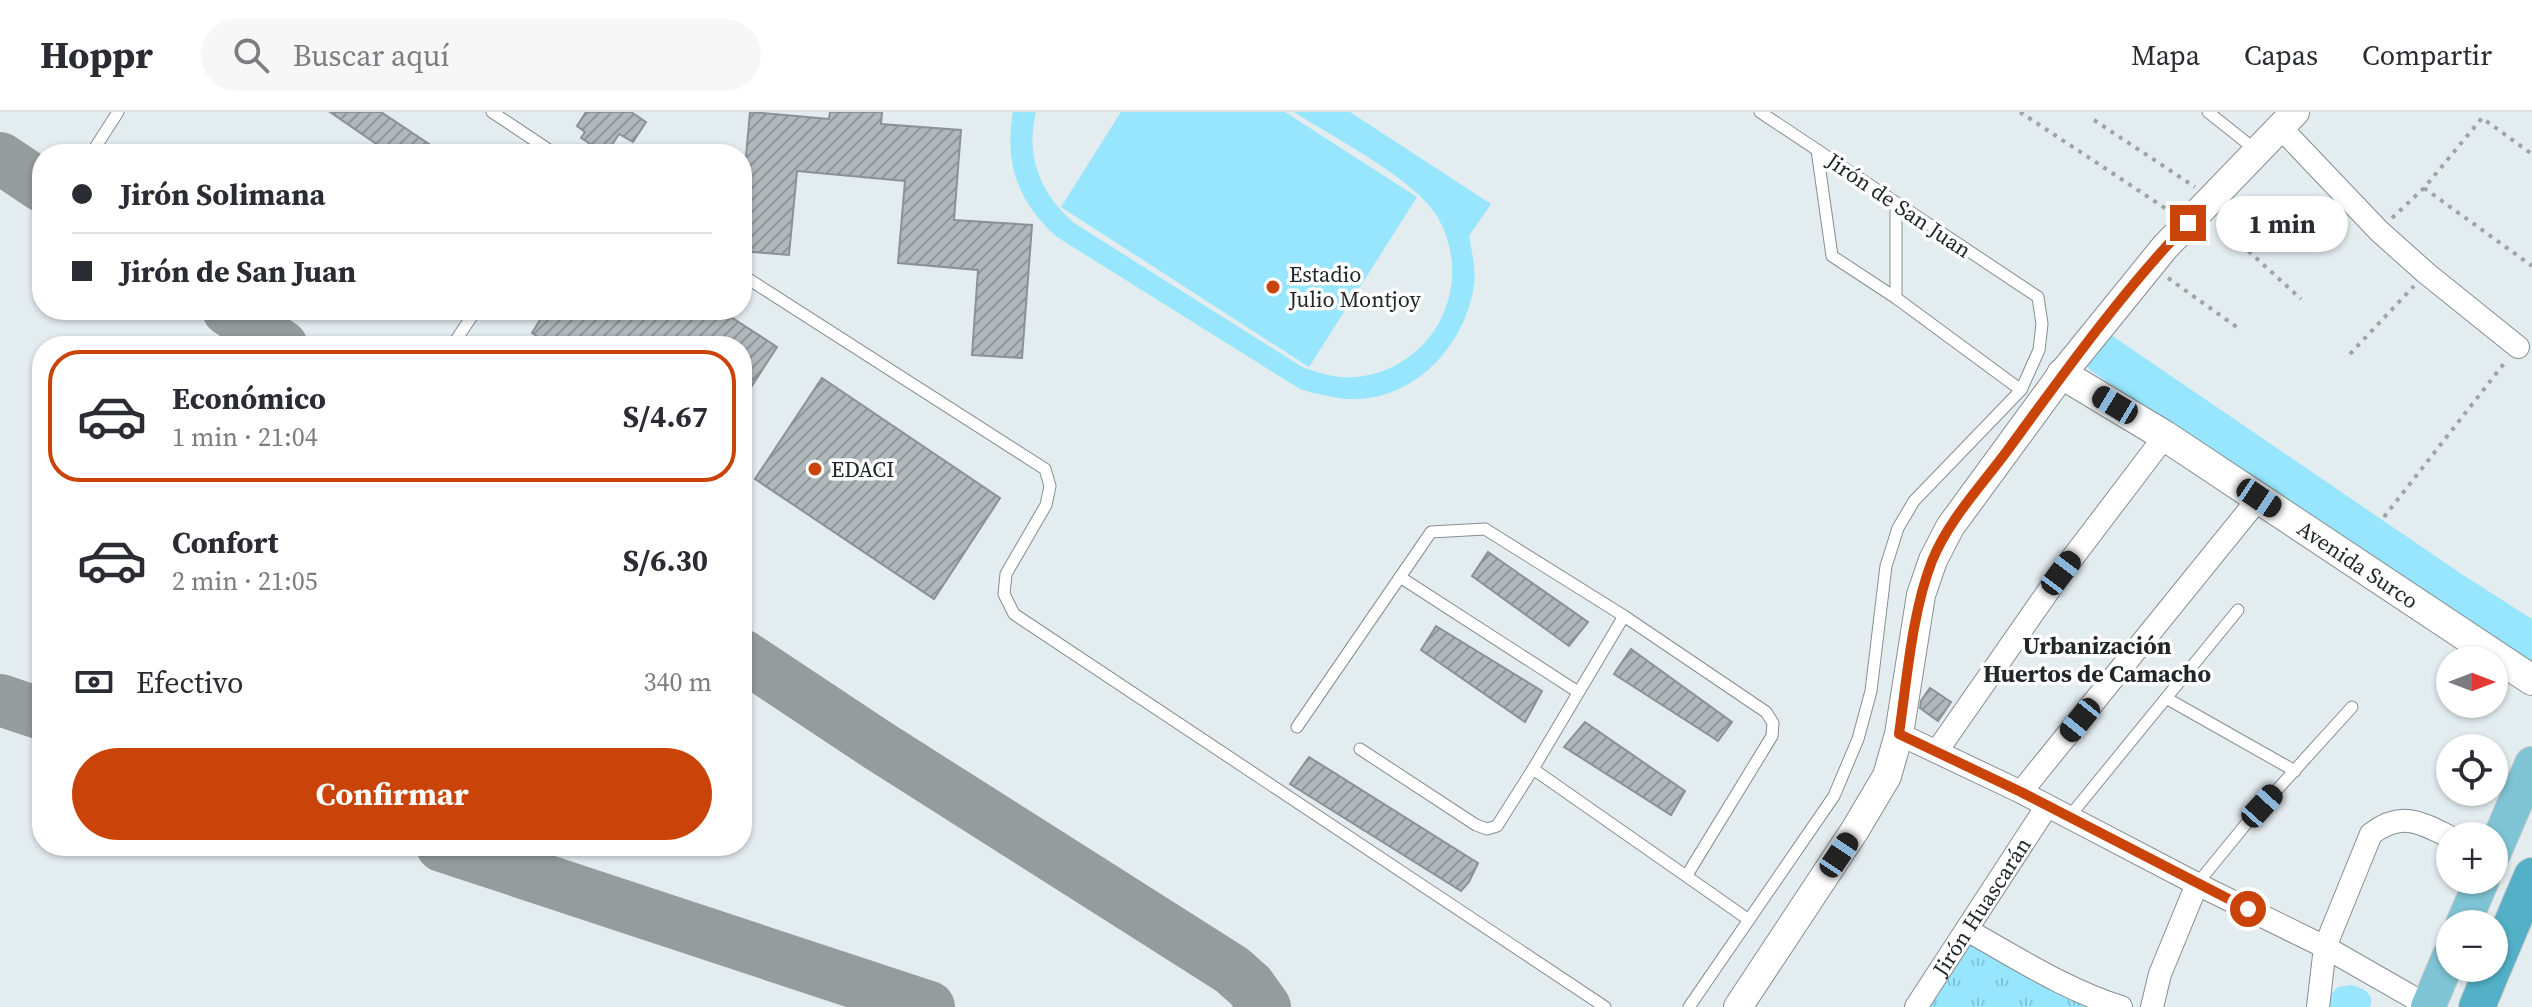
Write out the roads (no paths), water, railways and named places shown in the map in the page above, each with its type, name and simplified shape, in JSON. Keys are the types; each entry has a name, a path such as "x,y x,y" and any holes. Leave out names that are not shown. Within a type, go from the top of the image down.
{"highway":[{"path":"2508,933 2532,876"},
{"path":"2477,1007 2488,982"}],"main road":[{"name":"Avenida Surco","path":"2062,374 2165,436 2532,680"},
{"path":"2507,822 2532,764"},
{"path":"2428,1007 2439,982"}],"street":[{"path":"1738,1007 1887,776 1899,734 1921,595 1933,560 1950,527 2062,374 2150,266 2288,120 2379,231 2518,347"},
{"path":"1937,751 2061,573 2165,436"},
{"path":"2021,792 2259,498"},
{"path":"1899,734 2021,792 2325,947 2428,1007"},
{"name":"Jirón Huascarán","path":"1916,1007 2047,806"},
{"path":"2318,1007 2325,947 2371,834 2383,825 2399,820 2420,822 2436,830"},
{"path":"2152,1007 2160,974 2197,884"},
{"path":"1967,930 2055,980 2121,1007"}],"lane":[{"path":"97,144 118,112"},
{"path":"492,112 540,144"},
{"name":"Jirón de San Juan","path":"1760,112 2038,297 2042,324 2039,350 2021,390"},
{"path":"2208,112 2258,152"},
{"path":"1689,1007 1834,796 1858,739 1871,691 1886,566 1898,528 1914,501 2021,390 1896,298 1832,256 1817,150"},
{"path":"1896,203 1896,298"},
{"path":"752,281 1045,469 1050,486 1046,505 1006,574 1004,594 1014,614 1605,1007"},
{"path":"1297,727 1431,532 1485,529 1624,616 1766,712 1773,723 1772,736 1687,875"},
{"path":"1400,577 1578,692"},
{"path":"2069,817 2238,610"},
{"path":"1360,749 1476,825 1487,829 1497,826 1624,616"},
{"path":"2166,698 2295,771"},
{"path":"2197,884 2246,824 2352,707"},
{"path":"1533,769 1749,920"}],"place":[{"name":"Estadio Julio Montjoy","path":"1273,287"},
{"name":"EDACI","path":"815,469"}],"district":[{"name":"Urbanización Huertos de Camacho","path":"2097,659"}]}
